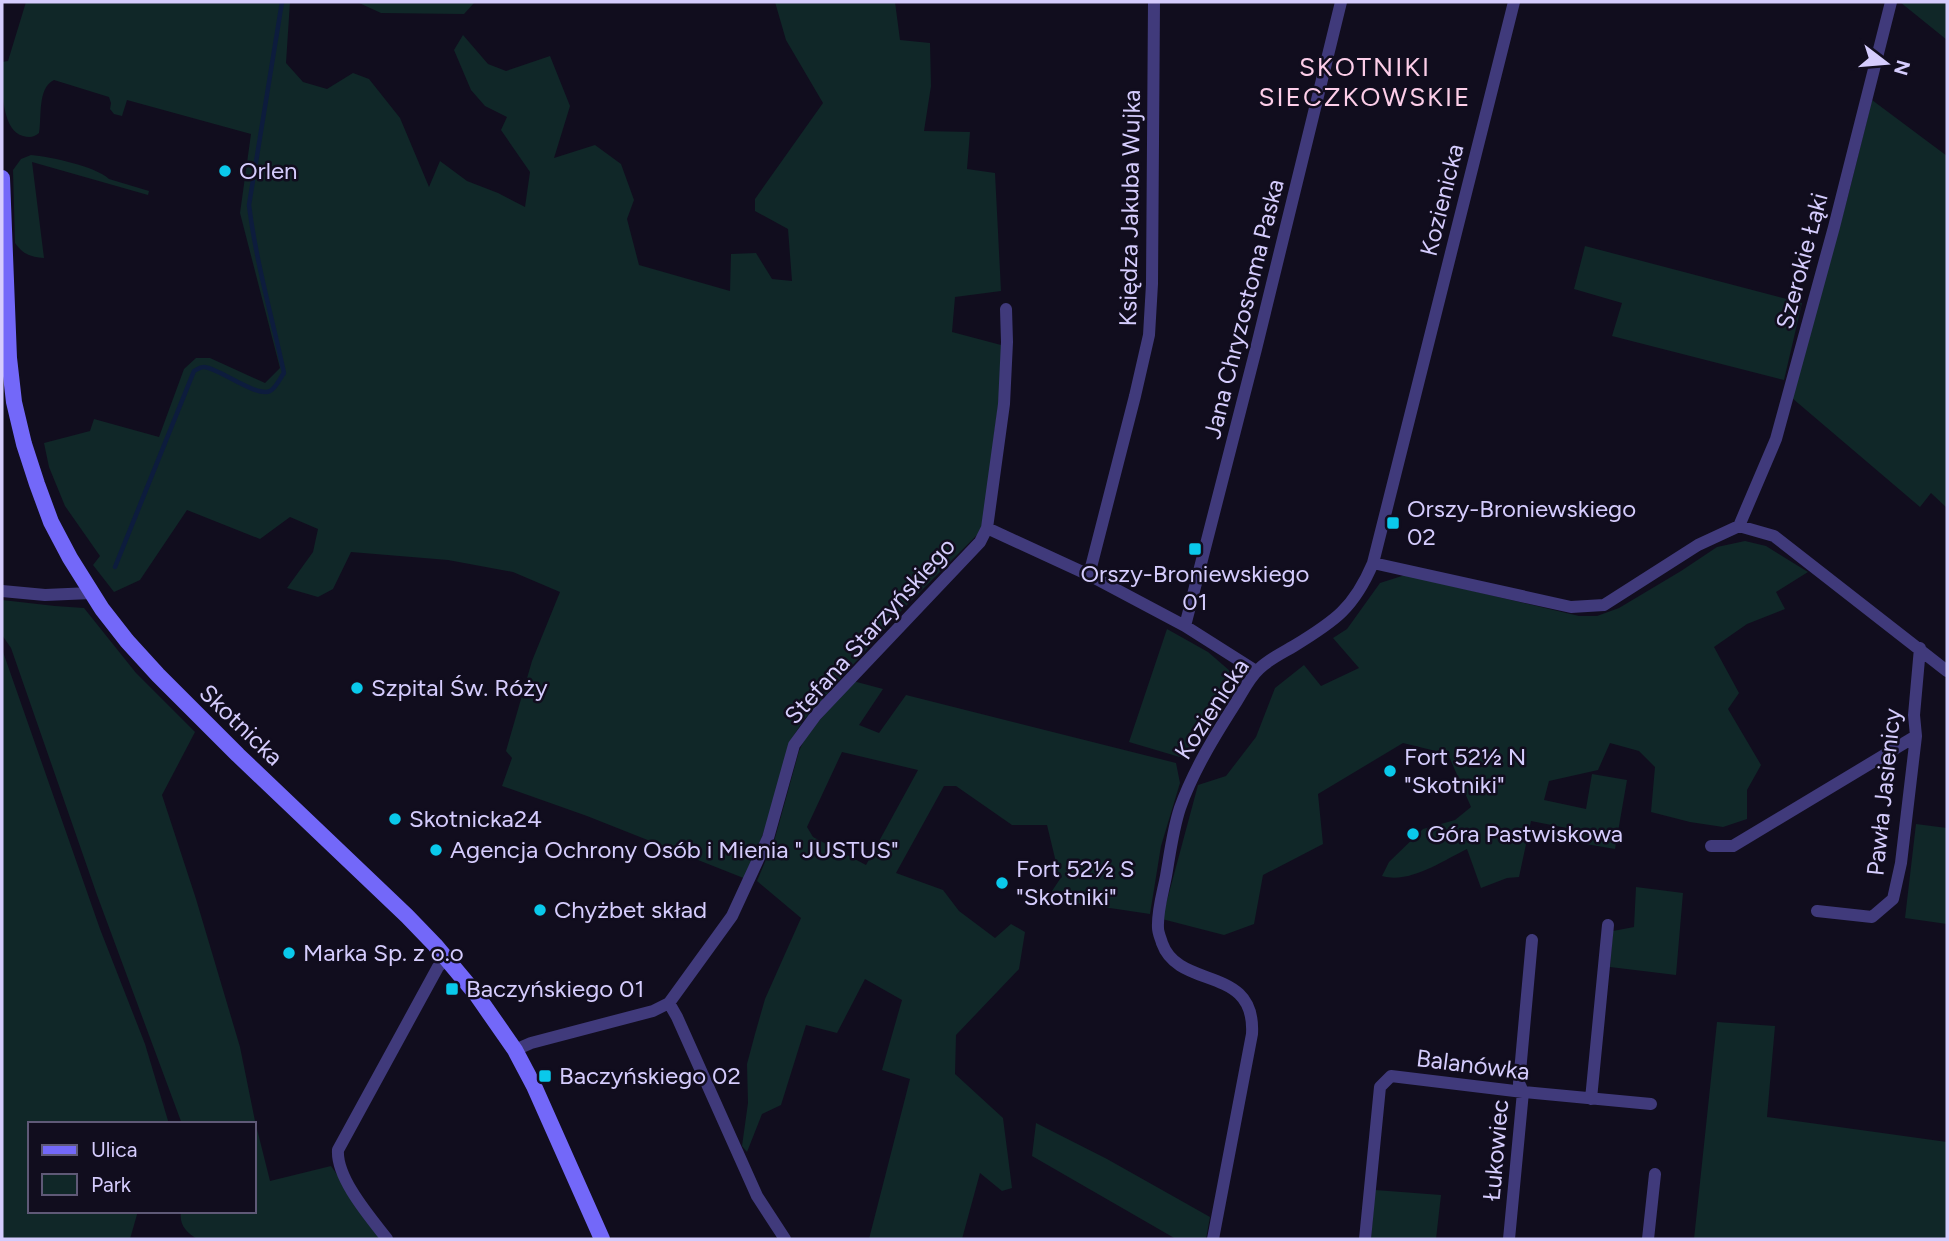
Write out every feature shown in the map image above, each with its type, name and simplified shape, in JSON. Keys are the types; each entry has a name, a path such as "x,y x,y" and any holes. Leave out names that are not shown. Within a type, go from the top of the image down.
{"main road":[{"name":"Skotnicka","path":"2,178 9,358 14,402 24,444 51,522 69,558 127,641 158,675 407,916 476,994 514,1050 534,1086 601,1239"}],"street":[{"name":"Księdza Jakuba Wujka","path":"1089,575 1149,335 1152,284 1154,2"},
{"name":"Jana Chryzostoma Paska","path":"1185,626 1341,2"},
{"name":"Kozienicka","path":"1213,1239 1252,1034 1252,1020 1245,1000 1238,993 1172,961 1164,949 1158,930 1160,907 1180,809 1215,735 1256,671 1339,616 1364,584 1373,563 1514,2"},
{"name":"Szerokie Łąki","path":"1739,526 1776,439 1834,227 1891,2"},
{"name":"Stefana Starzyńskiego","path":"669,1003 732,916 768,838 794,745 816,715 980,542 987,528 1004,404 1006,309"},
{"path":"1373,563 1571,607 1604,605 1698,545 1739,526 1774,536 1947,671"},
{"path":"987,528 1089,575 1185,626 1256,671"},
{"path":"2,591 91,593"},
{"name":"Pawła Jasienicy","path":"1817,911 1871,917 1893,899 1901,863 1916,736 1914,715 1920,648"},
{"path":"1711,846 1733,846 1916,736"},
{"path":"1591,1099 1608,925"},
{"name":"Łukowiec","path":"1509,1239 1523,1092 1519,1083 1532,940"},
{"path":"387,1239 343,1175 337,1157 338,1150 438,967 446,959"},
{"path":"514,1050 531,1043 653,1011 669,1003 757,1196 785,1239"},
{"name":"Balanówka","path":"1365,1239 1380,1087 1391,1076 1651,1104"},
{"path":"1648,1239 1655,1174"}],"green space":[{"path":"26,2 290,2 286,63 303,82 327,89 353,73 369,79 400,118 429,187 440,161 467,181 525,207 530,172 501,130 507,117 485,106 471,90 454,50 463,35 488,64 506,71 550,56 570,106 554,158 595,145 621,164 634,200 627,219 639,265 730,291 731,254 756,253 772,279 792,281 788,229 755,211 755,199 823,103 786,40 775,2 895,2 900,40 930,43 931,86 924,131 970,132 967,169 995,173 1001,291 955,297 952,332 1001,345 1003,367 982,530 899,613 803,721 789,743 770,815 746,879 587,816 502,786 512,758 506,751 532,661 560,592 513,572 448,560 351,552 333,589 318,597 287,588 313,552 318,529 290,517 260,539 187,510 140,580 114,592 93,565 100,556 65,506 49,467 44,443 90,431 94,419 159,437 184,369 196,358 210,358 265,383 280,368 240,213 251,134 127,100 122,116 114,114 110,109 109,97 54,80 43,96 39,133 28,137 15,132 4,105 2,62 8,61"},
{"path":"357,2 480,2 474,3 464,14 381,13"},
{"path":"1900,2 1947,2 1947,40"},
{"path":"1872,100 1947,156 1947,508 1931,493 1920,507 1792,398"},
{"path":"31,155 83,166 109,179 149,191 148,195 32,162 44,258 31,256 15,243 13,170 21,159"},
{"path":"1585,246 1802,303 1784,380 1612,336 1622,303 1574,289"},
{"path":"1745,541 1766,546 1808,572 1776,592 1785,609 1747,624 1714,647 1739,693 1728,709 1761,765 1747,790 1747,819 1723,827 1651,812 1655,767 1639,751 1610,743 1598,770 1549,781 1544,800 1586,809 1592,774 1627,780 1615,849 1580,843 1582,831 1531,821 1519,877 1507,878 1481,888 1467,849 1415,874 1393,878 1382,876 1389,862 1423,829 1455,820 1471,807 1448,754 1403,743 1318,794 1323,844 1263,875 1254,924 1224,935 1162,919 1198,785 1226,776 1256,737 1275,688 1304,665 1321,686 1359,668 1333,638 1347,629 1380,583 1405,575 1579,616 1597,616 1619,608 1717,547"},
{"path":"2,600 84,608 136,673 195,732 162,795 240,1047 255,1122 181,1122 97,895 11,648 2,635"},
{"path":"1167,629 1208,652 1230,671 1183,758 1129,742"},
{"path":"2,649 100,929 145,1044 168,1122 28,1122 28,1213 137,1213 130,1239 2,1239"},
{"path":"853,681 883,689 859,725 879,733 906,695 1176,763 1180,783 1161,846 1150,914 1070,902 1050,894 1060,879 1047,825 1012,825 956,786 944,786 896,873 943,890 959,911 995,938 1011,924 1025,932 1019,969 956,1035 955,1074 1003,1118 1012,1188 1002,1191 980,1173 962,1239 869,1239 910,1079 882,1070 902,1000 865,979 837,1033 806,1025 781,1105 762,1114 747,1152 742,1146 748,1103 747,1064 765,999 801,918 757,881 775,838 799,751 806,736","holes":["842,752 918,770 866,865 813,837 807,827"]},
{"path":"1916,824 1947,828 1947,924 1905,918"},
{"path":"1636,887 1683,893 1676,975 1610,967 1613,931 1634,927"},
{"path":"1717,1022 1775,1026 1767,1117 1947,1142 1947,1239 1694,1239"},
{"path":"1036,1123 1210,1217 1206,1239 1176,1239 1032,1156"},
{"path":"256,1125 270,1181 331,1166 382,1239 197,1239 184,1228 181,1213 256,1213"},
{"path":"1375,1190 1441,1195 1436,1239 1371,1239"}],"waterway":[{"path":"115,567 194,371 202,367 210,368 264,392 272,390 284,373 249,205 282,2"}],"place":[{"name":"Orlen","path":"225,171"},
{"name":"Orszy-Broniewskiego 02","path":"1393,523"},
{"name":"Orszy-Broniewskiego 01","path":"1195,549"},
{"name":"Szpital Św. Róży","path":"357,688"},
{"name":"Fort 52½ N \"Skotniki\"","path":"1390,771"},
{"name":"Skotnicka24","path":"395,819"},
{"name":"Góra Pastwiskowa","path":"1413,834"},
{"name":"Agencja Ochrony Osób i Mienia \"JUSTUS\"","path":"436,850"},
{"name":"Fort 52½ S \"Skotniki\"","path":"1002,883"},
{"name":"Chyżbet skład","path":"540,910"},
{"name":"Marka Sp. z o.o","path":"289,953"},
{"name":"Baczyńskiego 01","path":"452,989"},
{"name":"Baczyńskiego 02","path":"545,1076"}],"district":[{"name":"SKOTNIKI SIECZKOWSKIE","path":"1365,82"}]}
